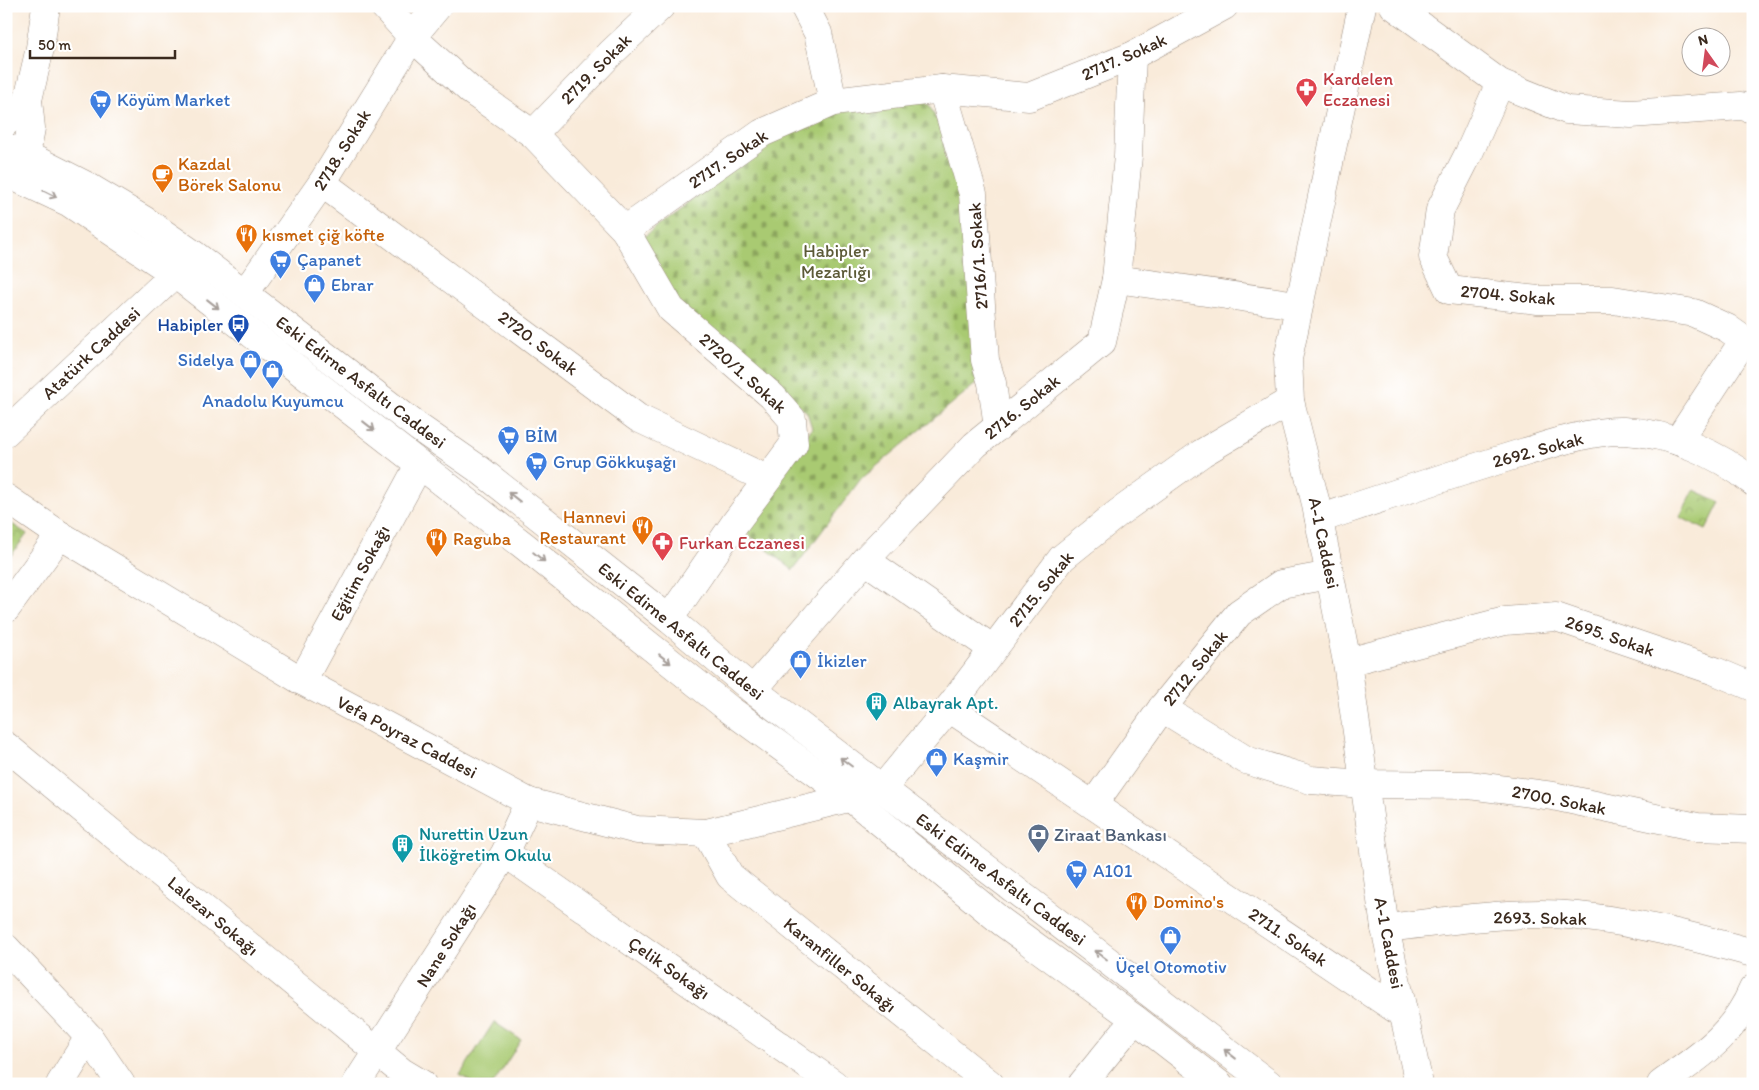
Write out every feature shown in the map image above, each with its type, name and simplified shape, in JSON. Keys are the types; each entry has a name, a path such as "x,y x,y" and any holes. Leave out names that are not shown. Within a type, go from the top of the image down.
{"street":[{"path":"13,155 30,128 28,100 40,48 46,6"},
{"path":"384,6 412,37 470,90 533,134 625,230"},
{"name":"2718. Sokak","path":"245,293 322,183 412,37 438,6"},
{"name":"2719. Sokak","path":"533,134 611,53 661,6"},
{"path":"804,6 818,33 832,102"},
{"name":"2717. Sokak","path":"625,230 762,133 832,102 942,89 1029,97 1132,56 1224,6"},
{"name":"A-1 Caddesi","path":"1362,6 1298,304 1288,359 1290,401 1320,519 1347,662 1385,928 1419,1084"},
{"path":"1394,6 1500,82 1566,110 1631,114 1742,106 1753,109"},
{"name":"2716. Sokak","path":"753,690 865,560 975,446 1102,342 1116,279 1128,156 1132,56"},
{"name":"2704. Sokak","path":"1500,82 1469,153 1440,210 1434,257 1449,290 1538,300 1613,300 1694,313 1728,328 1748,340"},
{"name":"2716/1. Sokak","path":"942,89 973,194 985,360 992,383 998,427"},
{"path":"6,122 28,100"},
{"name":"Eski Edirne Asfaltı Caddesi","path":"13,155 87,186 144,220 245,293 418,427 480,470 669,619 753,690 1269,1084"},
{"name":"Eski Edirne Asfaltı Caddesi","path":"6,173 68,202 175,274 728,709 851,798 1002,922 1136,1019 1219,1084"},
{"name":"2720. Sokak","path":"322,183 638,418 767,480"},
{"name":"2720/1. Sokak","path":"625,230 671,309 772,396 792,419 794,444 669,619"},
{"name":"Atatürk Caddesi","path":"6,432 175,274"},
{"path":"1116,279 1298,304"},
{"path":"1678,441 1748,340"},
{"name":"2715. Sokak","path":"882,789 949,708 1062,558 1118,513 1202,453 1290,401"},
{"name":"2692. Sokak","path":"1320,519 1458,472 1584,436 1623,431 1678,441 1721,462 1753,482"},
{"name":"Eğitim Sokağı","path":"302,681 419,465"},
{"name":"Vefa Poyraz Caddesi","path":"6,498 60,535 302,681 529,802 637,830 706,833 882,789"},
{"path":"6,609 60,535"},
{"path":"865,560 994,649"},
{"name":"2712. Sokak","path":"1093,805 1162,708 1239,613 1281,584 1330,575"},
{"name":"2695. Sokak","path":"1347,662 1505,621 1556,617 1715,671 1753,687"},
{"name":"2711. Sokak","path":"949,708 1403,1014"},
{"name":"2700. Sokak","path":"1162,708 1246,760 1311,780 1364,784 1469,784 1553,796 1697,827 1753,829"},
{"name":"Lalezar Sokağı","path":"6,746 378,1052 422,1084"},
{"name":"Nane Sokağı","path":"356,1084 505,853 529,802"},
{"name":"Karanfiller Sokağı","path":"706,833 730,876 990,1084"},
{"name":"Çelik Sokağı","path":"505,853 834,1084"},
{"name":"2693. Sokak","path":"1385,928 1502,915 1577,916 1679,933 1753,952"},
{"path":"6,948 89,1037 121,1084"},
{"path":"1661,1084 1710,1050 1731,1029 1746,1006 1753,989"},
{"path":"1082,1084 1136,1019"},
{"path":"60,1084 89,1037"}],"green space":[{"name":"Habipler Mezarlığı","path":"926,99 965,175 984,377 860,480 793,570 740,528 812,428 807,412 678,308 637,242 769,141 835,110"},
{"path":"1694,490 1720,502 1706,530 1680,517"},
{"path":"6,520 27,534 6,562"},
{"path":"494,1022 521,1040 493,1084 474,1084 460,1075"}],"place":[{"name":"Kardelen Eczanesi","path":"1307,108"},
{"name":"Köyüm Market","path":"101,119"},
{"name":"Kazdal Börek Salonu","path":"162,193"},
{"name":"kısmet çiğ köfte","path":"246,254"},
{"name":"Çapanet","path":"281,279"},
{"name":"Ebrar","path":"315,304"},
{"name":"Habipler","path":"239,344"},
{"name":"Sidelya","path":"250,379"},
{"name":"Anadolu Kuyumcu","path":"273,390"},
{"name":"BİM","path":"509,455"},
{"name":"Grup Gökkuşağı","path":"537,481"},
{"name":"Hannevi Restaurant","path":"642,546"},
{"name":"Raguba","path":"437,558"},
{"name":"Furkan Eczanesi","path":"663,562"},
{"name":"İkizler","path":"801,680"},
{"name":"Albayrak Apt.","path":"877,722"},
{"name":"Kaşmir","path":"937,778"},
{"name":"Ziraat Bankası","path":"1038,854"},
{"name":"Nurettin Uzun İlköğretim Okulu","path":"403,863"},
{"name":"A101","path":"1077,890"},
{"name":"Domino's","path":"1137,921"},
{"name":"Üçel Otomotiv","path":"1171,956"}]}
